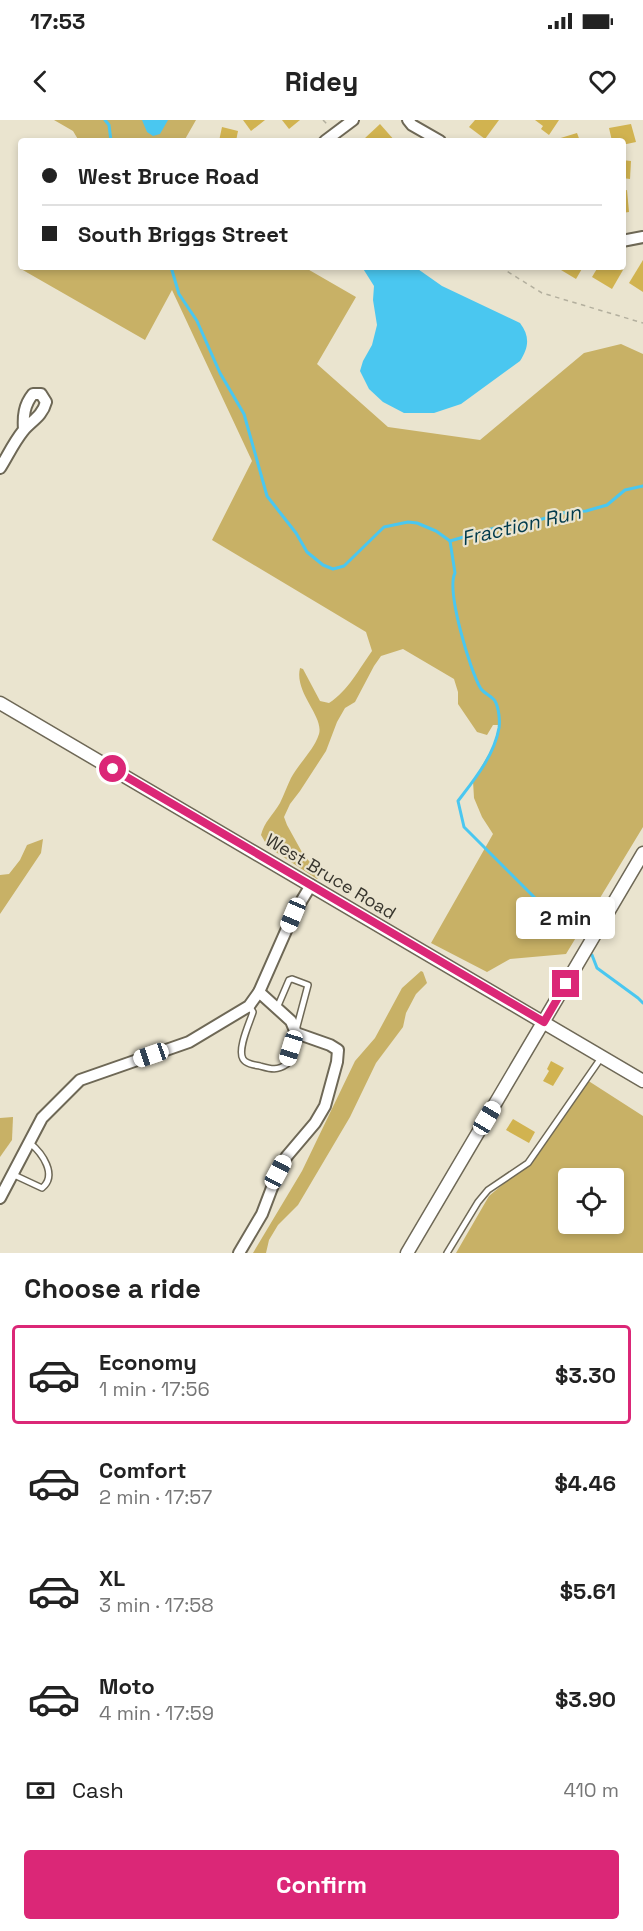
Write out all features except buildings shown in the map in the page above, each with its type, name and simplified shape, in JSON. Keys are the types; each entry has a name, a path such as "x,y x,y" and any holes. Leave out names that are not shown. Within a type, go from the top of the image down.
{"street":[{"path":"329,138 353,120"},
{"path":"408,120 412,125 435,138"},
{"path":"626,240 643,237"},
{"path":"0,468 24,430"},
{"name":"West Bruce Road","path":"0,703 643,1081"},
{"path":"407,1253 643,854"},
{"path":"0,1198 42,1118 80,1080 189,1042 249,1006 260,992 293,915 311,885"},
{"path":"239,1253 262,1214 278,1172 287,1156 315,1123 325,1106 338,1050 296,1033 291,1021 260,992"}],"lane":[{"path":"249,1006 253,1012 241,1048 242,1058 248,1063 273,1070 287,1064 308,985 289,980 277,1008"},
{"path":"447,1253 478,1202 488,1190 528,1163 602,1057"},
{"path":"12,1174 42,1188 48,1183 50,1174 41,1152 28,1142"}],"path":[{"path":"505,270 542,293 643,322"}],"shaded area":[{"path":"54,120 196,120 186,138 77,138 73,131"},
{"path":"23,270 309,270 356,297 317,364 388,427 480,440 584,353 621,344 643,354 643,827 566,954 510,959 487,972 431,943 493,834 474,798 473,781 493,747 499,725 493,725 487,735 477,732 458,704 458,692 454,679 403,649 381,656 355,702 345,708 326,751 290,804 284,817 303,854 321,875 317,879 268,847 261,835 264,826 280,803 291,778 314,746 319,734 317,720 301,686 300,668 303,669 320,701 329,703 348,686 372,651 366,632 212,540 252,461 172,290 145,340"},
{"path":"43,839 41,853 0,914 0,875 9,874 20,860 27,845"},
{"path":"421,971 427,983 416,994 406,1013 403,1027 376,1063 350,1117 298,1205 278,1225 269,1240 266,1253 253,1253 302,1171 355,1061 375,1038 402,988"},
{"path":"587,1080 643,1116 643,1253 456,1253 489,1196 528,1163"},
{"path":"13,1117 12,1140 0,1157 0,1118"}],"water":[{"path":"142,120 168,120 160,134 153,136 147,132"},
{"path":"364,270 419,270 442,286 520,323 527,337 527,346 523,356 520,361 461,404 434,413 404,413 383,402 369,389 360,371 372,345 377,325 373,300 374,286"}],"waterway":[{"name":"Fraction Run","path":"105,120 109,125 111,138"},
{"name":"Fraction Run","path":"172,270 179,294 197,321 220,373 244,414 267,496 296,533 307,552 323,565 333,569 344,566 384,527 408,522 417,523 436,531 450,541"},
{"name":"Fraction Run","path":"450,541 498,527 514,527 567,512 586,511 607,505 625,490 643,486"},
{"path":"450,541 455,573 453,582 456,612 466,649 476,680 481,689 495,701 499,718 499,728 493,748 477,776 458,801 464,827 540,903 564,919 566,924 586,939"},
{"path":"592,955 597,968 643,1003"}],"route":[{"path":"113,769 544,1022 566,984"}]}
